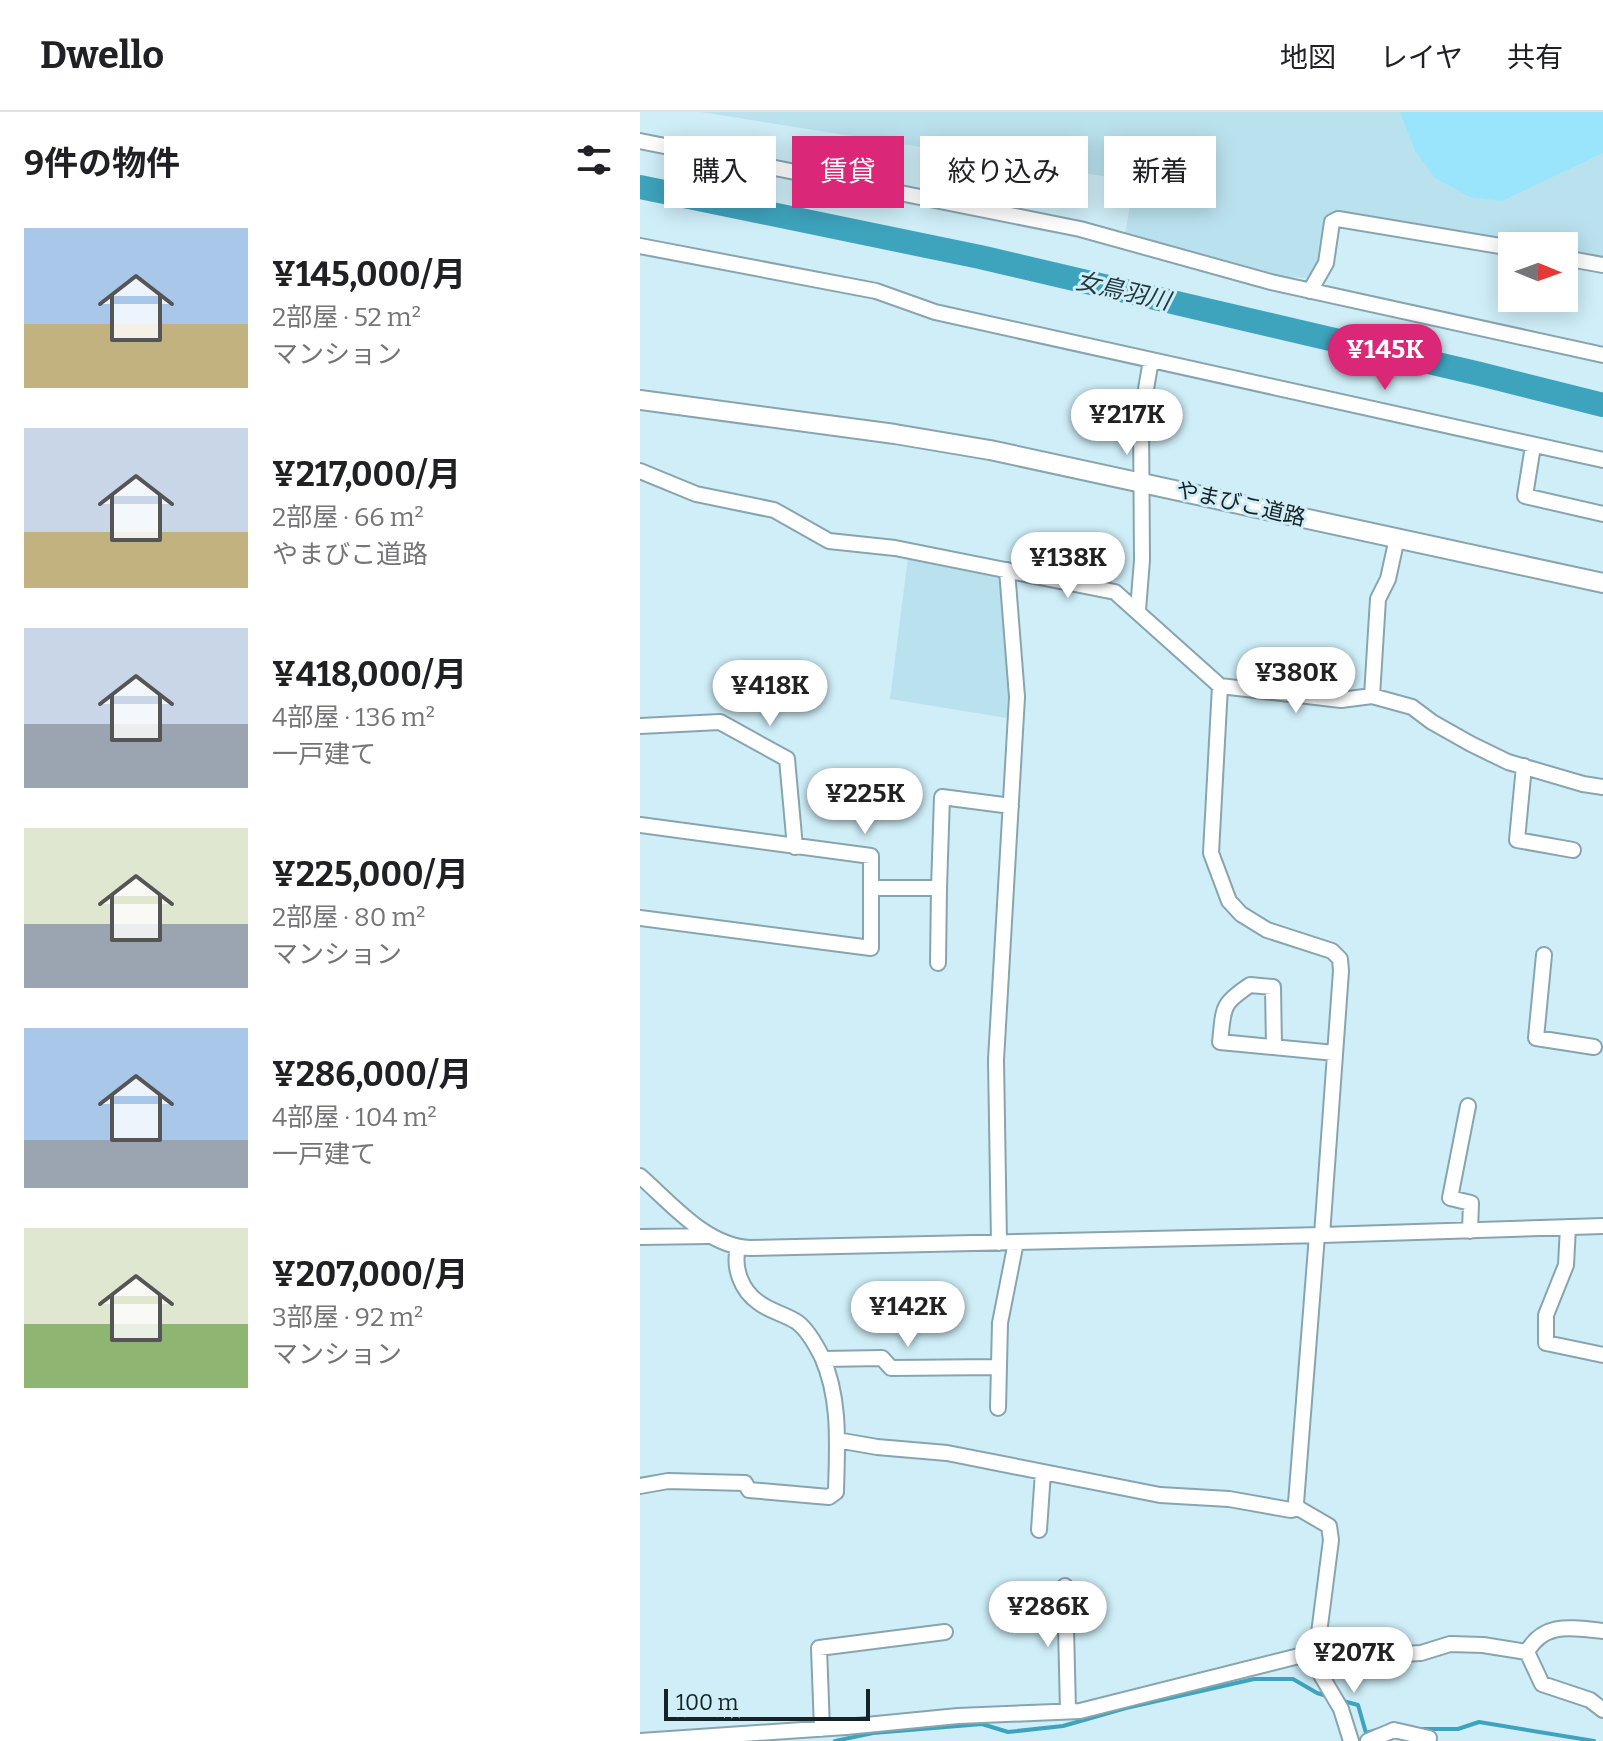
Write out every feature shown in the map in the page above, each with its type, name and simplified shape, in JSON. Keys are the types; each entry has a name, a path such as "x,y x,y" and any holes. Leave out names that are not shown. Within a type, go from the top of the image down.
{"street":[{"path":"640,141 1080,229 1310,291 1603,355"},
{"path":"1310,291 1326,263 1332,222 1338,219 1498,246"},
{"path":"640,246 876,291 935,312 1603,460"},
{"path":"1578,261 1603,265"},
{"path":"1138,610 1142,560 1141,418 1151,360"},
{"name":"やまびこ道路","path":"640,400 895,434 1140,481 1603,583"},
{"path":"1533,446 1525,496 1603,514"},
{"path":"640,471 696,494 774,510 829,541 895,548 1115,592 1220,686 1341,700 1372,696 1412,707 1471,744 1524,766 1603,787"},
{"path":"1372,696 1378,599 1388,579 1397,538"},
{"path":"999,1243 996,1060 1017,697 1007,570"},
{"path":"1220,686 1211,853 1229,901 1241,914 1267,930 1332,951 1340,959 1335,1053 1297,1487 1298,1508"},
{"path":"640,726 720,722 787,759 795,847"},
{"path":"1524,766 1517,840 1573,850"},
{"path":"938,963 942,797 1011,806"},
{"path":"640,825 871,856 871,948 640,918"},
{"path":"872,888 939,888"},
{"path":"1544,955 1536,1038 1594,1047"},
{"path":"1274,1047 1273,987 1250,985 1228,999 1224,1007 1220,1042 1335,1053"},
{"path":"1468,1106 1450,1198 1471,1203 1470,1231"},
{"path":"640,1176 708,1236 738,1248 1603,1226"},
{"path":"1568,1227 1566,1265 1546,1315 1546,1343 1603,1355"},
{"path":"640,1237 708,1236"},
{"path":"998,1408 1000,1323 1016,1242"},
{"path":"640,1486 668,1481 745,1483 749,1490 829,1497 836,1492 835,1398 823,1359 798,1322 757,1302 738,1275 734,1263 738,1248"},
{"path":"823,1359 882,1358 891,1368 998,1367"},
{"path":"837,1440 947,1453 1160,1495 1229,1499 1291,1510 1298,1508 1329,1526 1331,1533 1318,1641 1321,1675 1341,1709 1351,1741"},
{"path":"1039,1530 1043,1472"},
{"path":"1065,1586 1068,1711"},
{"path":"1527,1652 1534,1640 1547,1631 1568,1628 1603,1631"},
{"path":"822,1729 819,1648 945,1632"},
{"path":"640,1741 822,1729 847,1734 958,1716 1068,1711 1116,1703 1331,1648 1403,1654 1421,1653 1450,1644 1483,1645 1527,1652"},
{"path":"1527,1652 1542,1684 1590,1700 1603,1710"},
{"path":"1368,1741 1394,1730 1429,1738 1428,1741"}],"shaded area":[{"path":"701,112 1603,112 1603,256 1578,252 1578,232 1498,232 1498,240 1329,213 1317,273 1307,278 1275,276 1125,235 1130,208 1216,208 1216,136 1104,136 1104,176 1088,174 1088,136 920,136 920,147 904,144 904,136 852,136"},
{"path":"1400,112 1603,112 1603,153 1502,201 1470,197 1435,178 1415,151"},
{"path":"908,557 1003,577 1009,672 1007,718 890,699"}],"waterway":[{"name":"女鳥羽川","path":"640,187 980,257 1603,405"},
{"path":"835,1741 873,1733 982,1724 1008,1732 1063,1726 1126,1708 1254,1679 1293,1679 1330,1697"},
{"path":"1343,1701 1358,1705 1366,1733 1384,1728"},
{"path":"1419,1729 1458,1729 1479,1722 1594,1741"}]}
